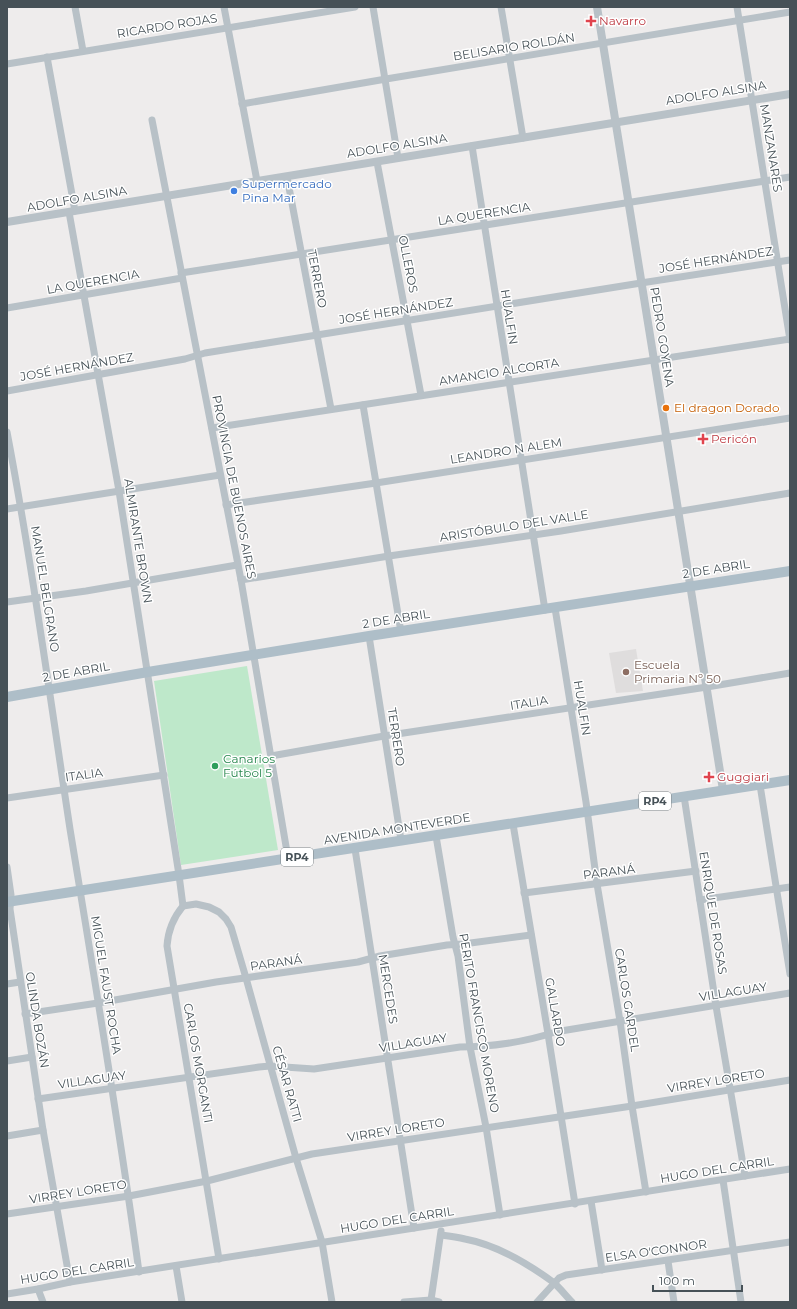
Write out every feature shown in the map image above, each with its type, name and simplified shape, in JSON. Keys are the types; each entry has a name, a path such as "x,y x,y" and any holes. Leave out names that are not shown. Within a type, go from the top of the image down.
{"main road":[{"name":"2 DE ABRIL","path":"7,697 148,672 369,636 790,571"},
{"name":"AVENIDA MONTEVERDE","path":"9,902 790,780"}],"street":[{"path":"75,7 83,51"},
{"path":"224,7 256,181"},
{"name":"RICARDO ROJAS","path":"7,64 355,7"},
{"path":"373,7 398,158"},
{"path":"502,7 509,59 523,138"},
{"name":"PEDRO GOYENA","path":"597,7 614,122 629,202 707,687 722,790"},
{"name":"MANZANARES","path":"737,7 790,339"},
{"name":"BELISARIO ROLDÁN","path":"242,104 790,12"},
{"name":"ALMIRANTE BROWN","path":"47,57 84,295 119,491 179,875"},
{"name":"ADOLFO ALSINA","path":"7,222 790,94"},
{"name":"PROVINCIA DE BUENOS AIRES","path":"152,120 241,580 288,858"},
{"name":"HUALFIN","path":"472,146 533,534 571,708 587,811"},
{"name":"OLLEROS","path":"377,162 421,395"},
{"name":"TERRERO","path":"286,177 331,409"},
{"name":"LA QUERENCIA","path":"7,308 301,254 790,177"},
{"name":"JOSÉ HERNÁNDEZ","path":"7,391 185,359 197,355 790,260"},
{"name":"AMANCIO ALCORTA","path":"212,428 790,339"},
{"path":"363,405 401,632"},
{"name":"LEANDRO N ALEM","path":"226,505 790,418"},
{"name":"MANUEL BELGRANO","path":"7,432 21,506 80,891"},
{"path":"7,509 220,475"},
{"name":"ARISTÓBULO DEL VALLE","path":"241,580 790,493"},
{"path":"7,602 133,583 237,565"},
{"name":"TERRERO","path":"369,636 401,840"},
{"name":"ITALIA","path":"271,756 384,736 790,673"},
{"name":"ITALIA","path":"7,798 164,774"},
{"path":"760,785 790,974"},
{"name":"ENRIQUE DE ROSAS","path":"684,796 729,1089 745,1176"},
{"name":"CARLOS GARDEL","path":"587,811 597,884 646,1192"},
{"name":"GALLARDO","path":"513,824 575,1204"},
{"name":"PERITO FRANCISCO MORENO","path":"436,836 453,937 458,956 470,1047 486,1127 500,1215"},
{"name":"MERCEDES","path":"355,849 414,1228"},
{"name":"OLINDA BOZÁN","path":"7,867 11,895 9,902 20,982 43,1130 70,1282"},
{"name":"PARANÁ","path":"524,893 696,871"},
{"path":"179,875 183,906"},
{"path":"700,900 790,887"},
{"name":"MIGUEL FAUST ROCHA","path":"80,891 140,1272"},
{"name":"CÉSAR RATTI","path":"183,906 196,904 209,907 219,912 231,927 296,1158 322,1242 332,1302"},
{"name":"CARLOS MORGANTI","path":"183,906 171,924 167,946 190,1077 219,1259"},
{"name":"PARANÁ","path":"25,1014 246,978 358,962 380,956 447,945 531,935"},
{"path":"7,984 20,982"},
{"name":"VILLAGUAY","path":"38,1099 270,1066 314,1069 460,1047 486,1046 540,1037 555,1032 790,993"},
{"path":"7,1061 32,1057"},
{"name":"VIRREY LORETO","path":"7,1214 129,1196 207,1181 312,1154 632,1106 790,1080"},
{"path":"7,1136 43,1130"},
{"name":"HUGO DEL CARRIL","path":"7,1294 70,1282 575,1204 790,1169"},
{"path":"723,1180 741,1302"},
{"path":"591,1201 602,1270"},
{"path":"404,1302 435,1301 441,1235 440,1224"},
{"path":"441,1235 466,1239 484,1244 509,1255 531,1267 554,1283 572,1302"},
{"name":"ELSA O'CONNOR","path":"537,1302 561,1276 790,1242"},
{"path":"668,1261 674,1302"},
{"path":"176,1266 182,1302"},
{"path":"38,1289 43,1302"}],"shaded area":[{"name":"Escuela Primaria Nº 50","path":"636,649 643,691 616,693 609,653"}],"green space":[{"name":"Canarios Fútbol 5","path":"247,666 278,850 181,865 154,681"}],"place":[{"name":"Navarro","path":"591,21"},
{"name":"Supermercado Pina Mar","path":"234,191"},
{"name":"El dragon Dorado","path":"666,408"},
{"name":"Pericón","path":"703,439"},
{"name":"Escuela Primaria Nº 50","path":"626,672"},
{"name":"Canarios Fútbol 5","path":"215,766"},
{"name":"Guggiari","path":"709,777"}]}
